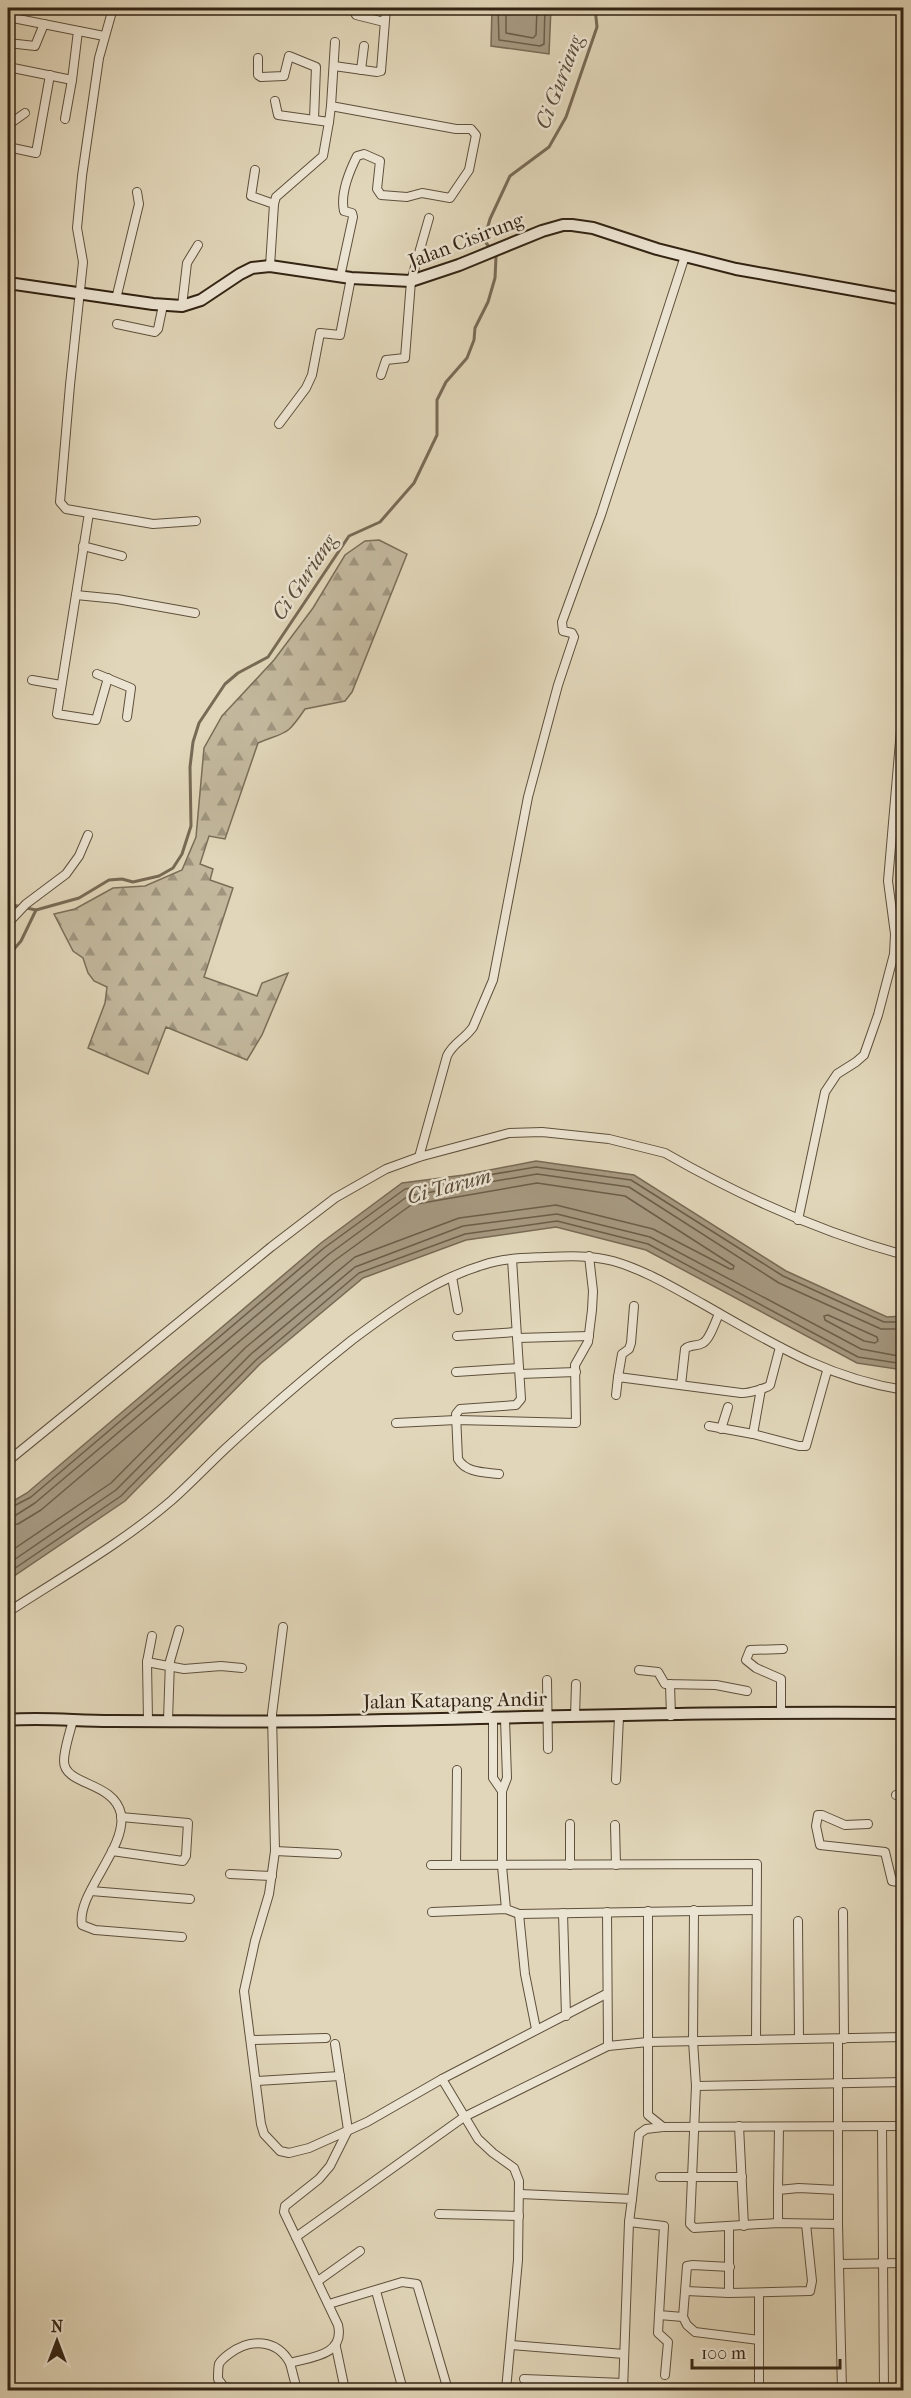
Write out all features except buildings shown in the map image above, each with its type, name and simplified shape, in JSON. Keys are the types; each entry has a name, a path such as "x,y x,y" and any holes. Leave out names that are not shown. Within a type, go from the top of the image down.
{"main road":[{"name":"Jalan Cisirung","path":"8,284 182,306 201,300 252,268 270,266 346,277 411,281 444,271 542,231 572,225 600,230 736,269 903,299"},
{"name":"Jalan Katapang Andir","path":"8,1720 41,1718 148,1721 499,1719 547,1715 619,1717 781,1712 903,1713"}],"street":[{"path":"113,8 104,36 88,136 77,228 83,262 60,502 66,509 153,524 196,521"},
{"path":"353,8 356,15 384,22"},
{"path":"334,66 377,72 381,70 386,8"},
{"path":"8,17 104,36"},
{"path":"8,43 35,46 44,24"},
{"path":"65,119 78,31"},
{"path":"270,266 276,197 323,156 331,106 335,42"},
{"path":"361,70 364,46"},
{"path":"258,58 258,75 261,77 284,76 289,56 316,67 314,118"},
{"path":"13,68 72,80"},
{"path":"8,147 36,153 50,75"},
{"path":"275,101 278,115 314,118 329,122"},
{"path":"279,424 306,388 312,375 320,333 340,335 353,217 352,213 342,208 349,171 357,156 364,154 380,161 377,189 381,195 407,197 422,193 446,198 452,195 469,170 476,135 471,129 456,129 331,106"},
{"path":"8,125 25,113"},
{"path":"255,170 251,196 274,204"},
{"path":"116,299 139,204 137,192"},
{"path":"381,375 386,360 405,358 411,281 429,218"},
{"path":"182,306 187,263 198,245"},
{"path":"419,1156 447,1056 451,1047 468,1035 473,1028 493,980 528,797 558,685 574,637 572,633 563,631 562,622 601,515 685,256"},
{"path":"117,324 155,332 158,329 163,305"},
{"path":"89,513 57,714 94,721 108,678"},
{"path":"83,546 122,556"},
{"path":"76,595 117,599 195,613"},
{"path":"97,674 131,688 127,717"},
{"path":"32,680 61,685"},
{"path":"798,1220 825,1092 837,1074 864,1055 890,975 899,933 889,900 888,881 903,695"},
{"path":"8,924 26,904 57,882 74,865 88,835"},
{"path":"8,1461 271,1247 335,1198 386,1169 419,1156 509,1133 542,1132 609,1139 665,1153 798,1220 868,1246 903,1255"},
{"path":"396,1423 456,1420 576,1423 576,1372 578,1358 589,1336 593,1291 589,1256"},
{"path":"8,1612 126,1538 172,1500 283,1396 367,1329 405,1302 452,1276 484,1264 512,1259 589,1256 632,1267 827,1371 860,1382 903,1390"},
{"path":"499,1474 470,1470 460,1464 456,1420 460,1409 508,1406 519,1403 521,1399 512,1259"},
{"path":"452,1276 458,1310"},
{"path":"616,1395 622,1354 629,1349 631,1343 634,1306"},
{"path":"681,1385 685,1350 706,1341 719,1314"},
{"path":"457,1336 589,1336"},
{"path":"618,1377 749,1393 768,1388 780,1347"},
{"path":"709,1426 806,1446 827,1371"},
{"path":"456,1372 576,1372"},
{"path":"753,1434 761,1389"},
{"path":"721,1429 728,1407"},
{"path":"283,1627 272,1720 275,1851 269,1894 244,1990 264,2134 280,2151 289,2153 309,2148 367,2122 442,2079 606,1994"},
{"path":"168,1720 169,1668 179,1630"},
{"path":"148,1721 147,1662 152,1636"},
{"path":"781,1712 781,1679 756,1668 746,1660 750,1650 783,1649"},
{"path":"147,1662 169,1668 184,1669 221,1666 242,1668"},
{"path":"639,1670 658,1672 663,1682 670,1684 716,1685 747,1691"},
{"path":"547,1680 548,1749"},
{"path":"575,1716 576,1684"},
{"path":"670,1684 671,1716"},
{"path":"616,1780 619,1717"},
{"path":"499,1719 493,1778 502,1791"},
{"path":"499,1719 507,1778 502,1791 502,1866 506,1909"},
{"path":"70,1720 64,1762 67,1772 107,1792 117,1803 121,1817 112,1851 82,1909 82,1925 95,1930 182,1937"},
{"path":"456,1865 457,1770"},
{"path":"868,1824 845,1825 818,1815 816,1826 820,1845 885,1852 892,1881 903,1883"},
{"path":"112,1851 183,1861 186,1856 188,1823 121,1817"},
{"path":"570,1824 570,1865"},
{"path":"615,1825 616,1865"},
{"path":"275,1851 337,1854"},
{"path":"431,1865 757,1864 756,2040"},
{"path":"230,1874 272,1876"},
{"path":"91,1891 190,1899"},
{"path":"432,1912 506,1909 519,1914 756,1910"},
{"path":"694,1910 693,2041 696,2086 689,2218 691,2226 729,2227 778,2223 838,2224"},
{"path":"648,1911 648,2115 663,2127"},
{"path":"607,1912 608,2046"},
{"path":"842,2391 838,2224 838,2084 843,1912"},
{"path":"563,1913 566,2016"},
{"path":"519,1914 525,1974 536,2029"},
{"path":"798,1921 799,2038"},
{"path":"296,2237 464,2117 608,2046 648,2042 903,2037"},
{"path":"251,2040 326,2038"},
{"path":"335,2044 348,2130 330,2166 319,2179 285,2206 284,2212 318,2280 339,2332 336,2347 345,2391"},
{"path":"256,2081 340,2076"},
{"path":"442,2079 478,2139 514,2168 519,2181 518,2260 506,2391"},
{"path":"696,2086 903,2082"},
{"path":"739,2126 744,2226"},
{"path":"524,2379 623,2387 629,2222 639,2134 646,2129 739,2126 903,2126"},
{"path":"882,2126 884,2391"},
{"path":"778,2223 779,2127"},
{"path":"660,2177 742,2176"},
{"path":"778,2190 799,2188 838,2190"},
{"path":"520,2194 632,2199"},
{"path":"439,2214 519,2216"},
{"path":"629,2222 665,2227 658,2334 668,2342 665,2375"},
{"path":"686,2291 759,2293 810,2291 812,2281 806,2224"},
{"path":"729,2227 729,2293"},
{"path":"318,2280 360,2251"},
{"path":"840,2264 903,2263"},
{"path":"730,2267 687,2266 683,2317 687,2325 695,2331 759,2340"},
{"path":"329,2304 402,2282 417,2284 448,2391"},
{"path":"376,2291 403,2391"},
{"path":"759,2293 759,2391"},
{"path":"659,2314 683,2317"},
{"path":"246,2391 224,2387 218,2379 219,2365 238,2347 251,2344 270,2344 283,2352 290,2363 297,2391"},
{"path":"511,2345 624,2354"},
{"path":"290,2363 330,2352 336,2347"}],"green space":[{"path":"379,540 407,554 352,692 345,701 305,709 285,732 258,743 225,839 209,836 200,864 213,869 210,880 233,888 204,977 257,996 262,983 288,973 262,1035 247,1060 166,1027 148,1074 88,1048 105,1003 107,987 94,981 88,973 83,958 73,951 54,914 75,909 113,888 145,886 182,870 196,837 204,748 222,716 274,660 313,608 345,555 365,541"}],"water":[{"path":"492,8 551,8 549,54 491,46"},
{"name":"Ci Tarum","path":"536,1161 634,1175 786,1271 887,1317 903,1316 903,1370 857,1363 646,1250 556,1227 466,1240 363,1278 260,1364 125,1501 8,1580 8,1504 27,1493 321,1243 402,1183 464,1175"}],"waterway":[{"name":"Ci Guriang","path":"490,248 484,240 490,219 510,176 549,147 566,117 597,27 595,8"},
{"name":"Ci Guriang","path":"8,956 21,941 36,910 79,898 109,880 122,879 133,882 159,876 173,868 182,854 191,826 190,767 193,742 199,723 225,684 238,673 268,657 349,536 380,522 414,483 437,435 437,400 446,382 467,358 474,340 475,328 488,302 495,278 496,257 494,254"},
{"path":"8,904 36,910"}]}
